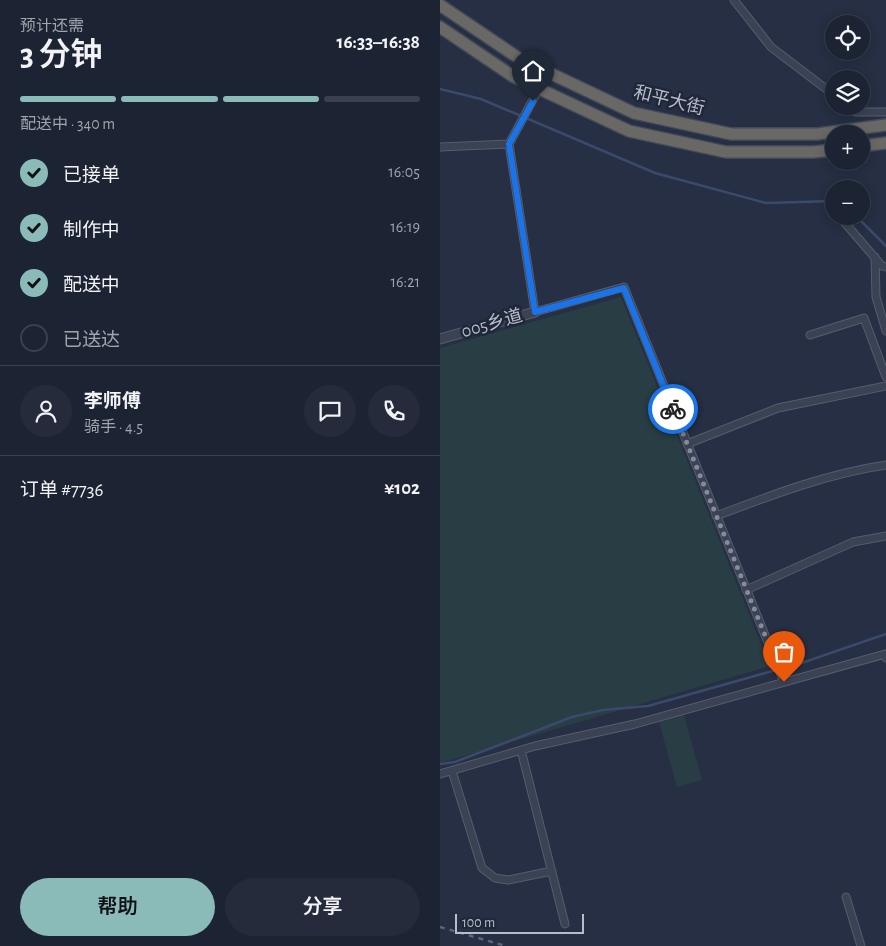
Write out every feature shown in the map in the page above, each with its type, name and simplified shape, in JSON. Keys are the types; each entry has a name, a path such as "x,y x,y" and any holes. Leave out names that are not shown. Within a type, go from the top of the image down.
{"highway":[{"name":"和平大街","path":"440,5 520,59 634,113 731,134 817,134 886,125"},
{"name":"和平大街","path":"440,27 514,77 629,131 726,152 825,151"},
{"path":"870,145 886,143"}],"street":[{"path":"734,0 771,47 825,88"},
{"path":"535,312 509,144 548,72"},
{"path":"870,112 886,112"},
{"path":"440,147 509,144"},
{"path":"847,225 886,267"},
{"path":"875,257 876,297 886,330"},
{"name":"005乡道","path":"440,339 624,288 784,682"},
{"path":"810,335 864,318 886,377"},
{"path":"687,444 778,408 886,386"},
{"path":"716,516 792,487 846,471 886,465"},
{"path":"746,590 853,542 886,536"},
{"path":"440,774 521,750 635,724 885,654 886,658"},
{"path":"521,750 565,924"},
{"path":"452,771 482,868 495,878 508,880 552,871"},
{"path":"846,897 861,946"}],"green space":[{"path":"621,297 770,666 440,763 440,348"},
{"path":"684,715 702,780 677,787 659,722"}],"waterway":[{"path":"440,89 481,99 655,173 766,203 825,201"},
{"path":"865,225 886,246"},
{"path":"790,667 886,634"},
{"path":"440,764 455,762 572,717 603,710 648,706 776,670"}],"railway":[{"path":"440,927 506,946"}],"way so far":[{"path":"673,409 784,682"}],"route":[{"path":"533,101 509,144 535,312 624,288 673,409"}]}
